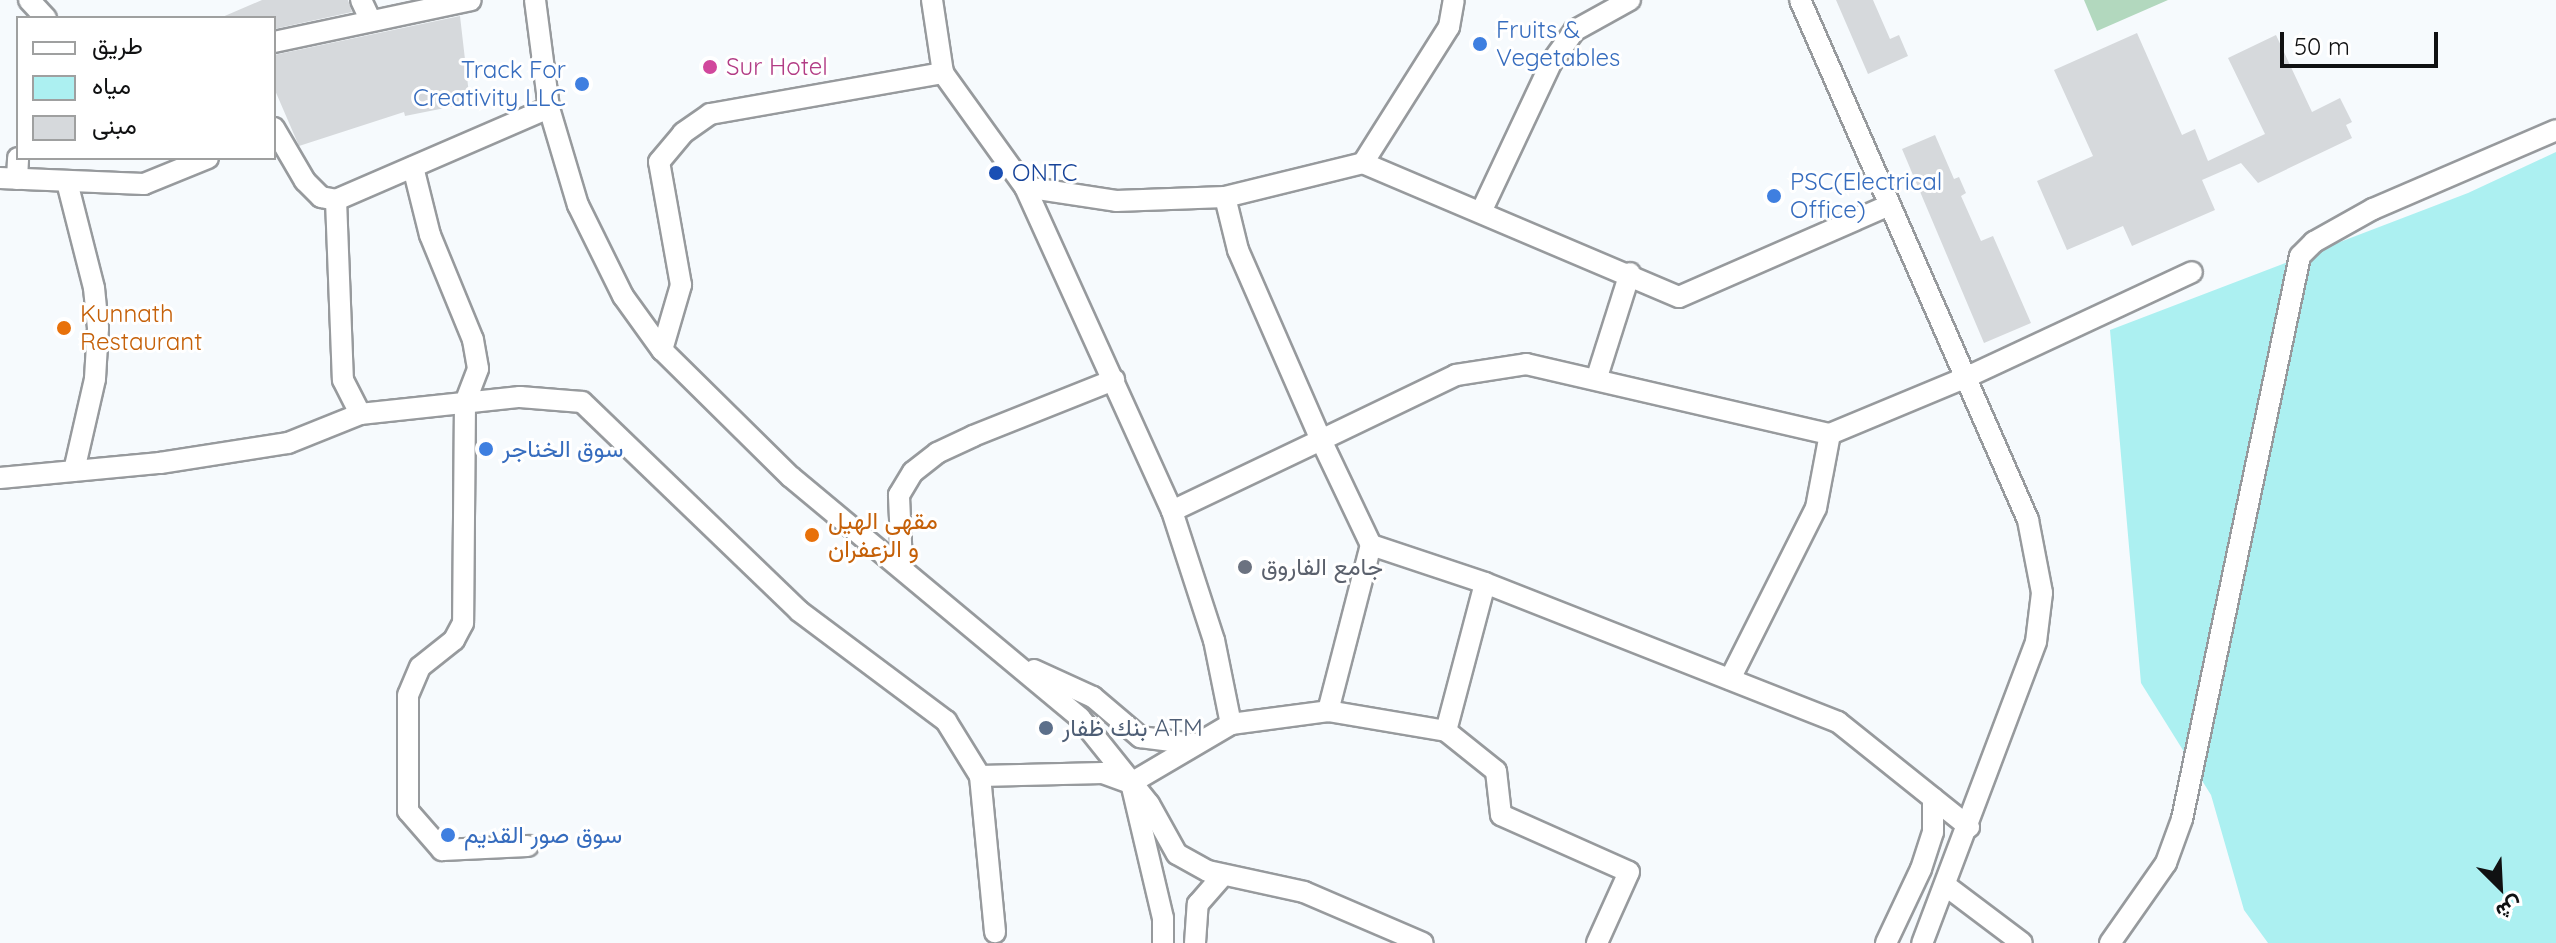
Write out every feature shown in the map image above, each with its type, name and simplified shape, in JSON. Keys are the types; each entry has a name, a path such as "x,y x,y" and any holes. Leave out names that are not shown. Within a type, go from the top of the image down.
{"street":[{"path":"28,0 44,16"},
{"path":"361,0 371,21"},
{"path":"276,42 471,0"},
{"path":"535,0 549,108 578,205 623,296 662,350 791,477 902,565 1101,739 1177,854 1223,875 1304,892 1423,943"},
{"path":"932,0 943,73 1025,187 1172,511 1214,640 1231,724"},
{"path":"1363,163 1449,27 1454,0"},
{"path":"1481,212 1551,63 1574,31 1630,0"},
{"path":"1800,0 2028,520 2042,593 2036,642 1969,827 1922,943"},
{"path":"662,350 681,285 659,162 683,133 710,114 943,73"},
{"path":"276,131 305,181 321,197 336,200 549,108"},
{"path":"2110,943 2166,863 2182,819 2300,256 2314,242 2373,209 2556,130"},
{"path":"17,160 9,179 144,184 203,160"},
{"path":"1025,187 1116,201 1225,197 1363,163 1630,273 1679,297 1890,205"},
{"path":"413,167 430,235 473,340 478,369 465,403 463,623 454,640 420,667 408,695 408,811 442,850 528,846"},
{"path":"67,182 94,288 98,328 95,379 74,471"},
{"path":"1225,197 1238,250 1321,440 1371,545 1328,711"},
{"path":"336,200 343,380 360,414"},
{"path":"1172,511 1456,375 1526,364 1597,377 1830,434 1967,377 2192,272"},
{"path":"1597,377 1630,273"},
{"path":"902,565 899,495 913,472 937,453 973,436 1114,380"},
{"path":"0,478 288,443 360,414 520,397 582,402 799,611 946,721 980,776 995,932"},
{"path":"1730,679 1816,508 1830,434"},
{"path":"1371,545 1485,583 1838,722 1969,827"},
{"path":"1446,731 1485,583"},
{"path":"1013,660 1093,697 1140,737 1194,744"},
{"path":"1131,783 1231,724 1328,711 1446,731 1496,771 1501,815 1629,872 1597,943"},
{"path":"980,776 1103,773 1131,783"},
{"path":"1131,783 1163,918 1163,943"},
{"path":"1886,943 1929,845 1933,798"},
{"path":"1195,943 1198,904 1223,875"},
{"path":"1945,885 2022,943"}],"green space":[{"path":"2084,0 2168,0 2097,31"}],"water":[{"path":"2556,152 2556,943 2268,943 2244,910 2211,795 2141,683 2110,330 2468,193"}],"building":[{"path":"262,0 348,0 352,12 276,29 276,16 225,16"},
{"path":"1836,0 1873,0 1890,39 1899,35 1908,56 1868,74"},
{"path":"460,16 470,103 405,116 404,112 299,146 276,93 276,55"},
{"path":"2137,33 2182,135 2195,129 2208,161 2265,134 2228,58 2276,35 2312,112 2340,98 2352,122 2346,125 2352,138 2258,183 2241,163 2202,180 2215,210 2132,246 2123,226 2067,250 2037,181 2093,156 2054,70"},
{"path":"1935,135 1954,179 1959,177 1966,193 1961,196 1981,241 1993,236 2031,323 1984,343 1902,149"}],"place":[{"name":"Fruits & Vegetables","path":"1480,44"},
{"name":"Sur Hotel","path":"710,67"},
{"name":"Track For Creativity LLC","path":"582,84"},
{"name":"ONTC","path":"996,173"},
{"name":"PSC(Electrical Office)","path":"1774,196"},
{"name":"Kunnath Restaurant","path":"64,328"},
{"name":"سوق الخناجر","path":"486,449"},
{"name":"مقهى الهيل و الزعفران","path":"812,535"},
{"name":"جامع الفاروق","path":"1245,567"},
{"name":"بنك ظفار ATM","path":"1046,728"},
{"name":"سوق صور القديم","path":"448,835"}]}
